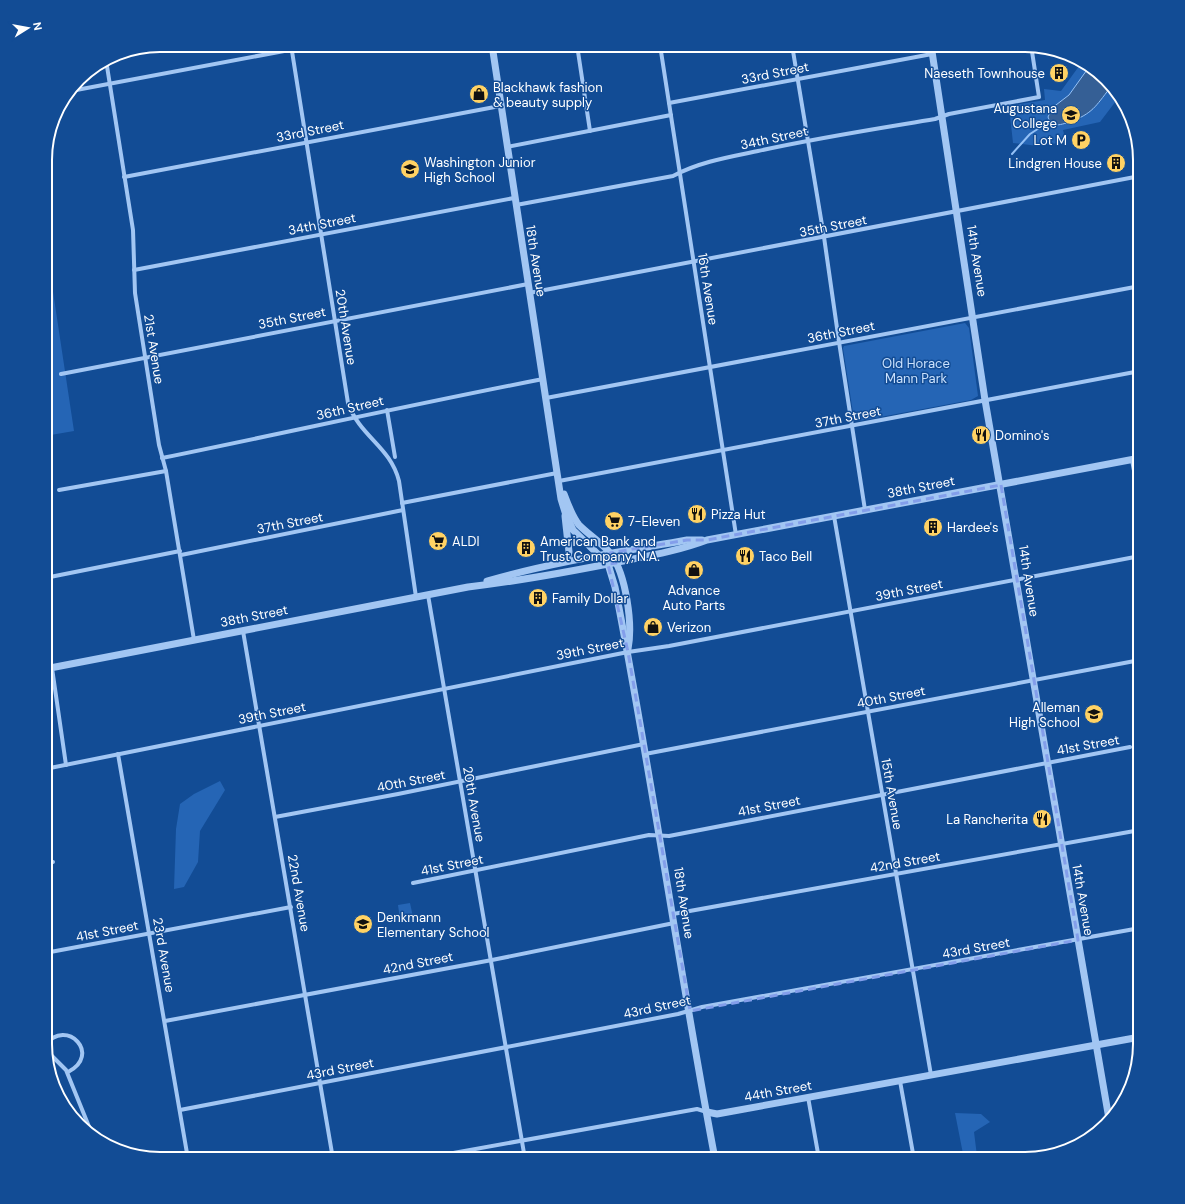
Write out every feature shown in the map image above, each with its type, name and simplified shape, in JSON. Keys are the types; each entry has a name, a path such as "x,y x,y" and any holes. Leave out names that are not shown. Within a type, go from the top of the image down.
{"street":[{"path":"78,90 267,52"},
{"name":"20th Avenue","path":"293,52 348,403 354,419 393,464 399,481 416,597"},
{"name":"18th Avenue","path":"493,52 529,293 565,512 573,530 608,564 615,587 661,837 674,923 714,1152"},
{"path":"578,52 590,131"},
{"name":"16th Avenue","path":"661,52 736,535"},
{"path":"793,52 824,238 865,510"},
{"name":"34th Street","path":"134,270 321,234 673,176 680,172 729,157 808,140 935,119 942,116 1039,97 1032,52"},
{"name":"33rd Street","path":"669,103 932,54"},
{"name":"14th Avenue","path":"932,54 985,400 1001,485 1061,845 1108,1113"},
{"name":"21st Avenue","path":"107,66 133,230 135,293 194,640"},
{"name":"33rd Street","path":"124,177 500,106"},
{"path":"507,147 671,115"},
{"name":"35th Street","path":"529,293 824,238 1133,177"},
{"name":"35th Street","path":"61,374 528,284"},
{"name":"36th Street","path":"546,398 973,316 1133,287"},
{"name":"37th Street","path":"559,481 1133,372"},
{"name":"36th Street","path":"162,458 354,419 387,410 543,380"},
{"path":"387,410 395,457"},
{"path":"1132,460 1133,465"},
{"name":"38th Street","path":"52,667 416,597 468,586 530,568 687,540 707,540 736,535 1132,460"},
{"path":"59,490 166,471"},
{"path":"402,503 558,472"},
{"name":"18th Avenue","path":"559,481 569,508 577,522 610,553 616,563 621,576 629,617 630,639 628,652"},
{"name":"37th Street","path":"52,577 403,510"},
{"path":"562,562 567,560 569,552 565,512"},
{"name":"15th Avenue","path":"834,516 881,795 931,1075"},
{"name":"38th Street","path":"468,586 522,581 616,563 689,547 707,540"},
{"name":"39th Street","path":"52,768 628,652 670,646 1133,557"},
{"name":"20th Avenue","path":"428,594 525,1152"},
{"name":"22nd Avenue","path":"243,631 332,1152"},
{"name":"40th Street","path":"645,754 1133,661"},
{"path":"52,685 66,765"},
{"name":"40th Street","path":"275,817 644,744"},
{"name":"41st Street","path":"413,883 649,836 661,837 1130,747"},
{"name":"23rd Avenue","path":"118,754 187,1152"},
{"name":"42nd Street","path":"673,914 1133,831"},
{"name":"41st Street","path":"52,952 291,907"},
{"name":"42nd Street","path":"165,1021 492,960 674,923"},
{"name":"43rd Street","path":"180,1110 507,1048 690,1011 1133,929"},
{"path":"52,1039 63,1034 72,1037 77,1041 82,1051 82,1060 77,1067 68,1072"},
{"name":"44th Street","path":"458,1152 697,1109 717,1114 1133,1038"},
{"path":"53,1057 68,1072 88,1124"},
{"path":"900,1081 913,1152"},
{"path":"808,1097 817,1152"}],"highlighted area":[{"path":"1001,485 1078,940 690,1011 628,652 608,564 616,563 610,553 687,540 707,540"}],"green space":[{"path":"1079,66 1091,74 1116,101 1100,122 1063,130 1066,142 1038,146 1013,143 1009,106 1045,100 1044,89 1061,91"},
{"path":"52,285 74,431 52,435"},
{"name":"Old Horace Mann Park","path":"965,323 969,328 978,396 971,400 859,421 854,419 843,348 844,346"},
{"path":"220,781 225,790 200,831 198,862 184,887 174,889 176,829 180,804 194,794"},
{"path":"410,903 413,917 400,920 398,905"},
{"path":"955,1113 981,1114 990,1122 974,1132 976,1152 963,1152"}],"shaded area":[{"path":"1086,71 1108,91 1097,105 1084,116 1063,124 1051,124 1048,117 1052,108 1069,95"}],"waterway":[{"path":"1012,154 1030,134 1050,121"}],"place":[{"name":"Naeseth Townhouse","path":"1059,73"},
{"name":"Blackhawk fashion & beauty supply","path":"479,94"},
{"name":"Augustana College","path":"1071,115"},
{"name":"Lot M","path":"1081,140"},
{"name":"Lindgren House","path":"1116,163"},
{"name":"Washington Junior High School","path":"410,169"},
{"name":"Domino's","path":"981,435"},
{"name":"Pizza Hut","path":"697,514"},
{"name":"7-Eleven","path":"614,521"},
{"name":"Hardee's","path":"933,527"},
{"name":"ALDI","path":"438,541"},
{"name":"American Bank and Trust Company, N.A.","path":"526,548"},
{"name":"Taco Bell","path":"745,556"},
{"name":"Advance Auto Parts","path":"694,570"},
{"name":"Family Dollar","path":"538,598"},
{"name":"Verizon","path":"653,627"},
{"name":"Alleman High School","path":"1094,714"},
{"name":"La Rancherita","path":"1042,819"},
{"name":"Denkmann Elementary School","path":"363,924"}]}
